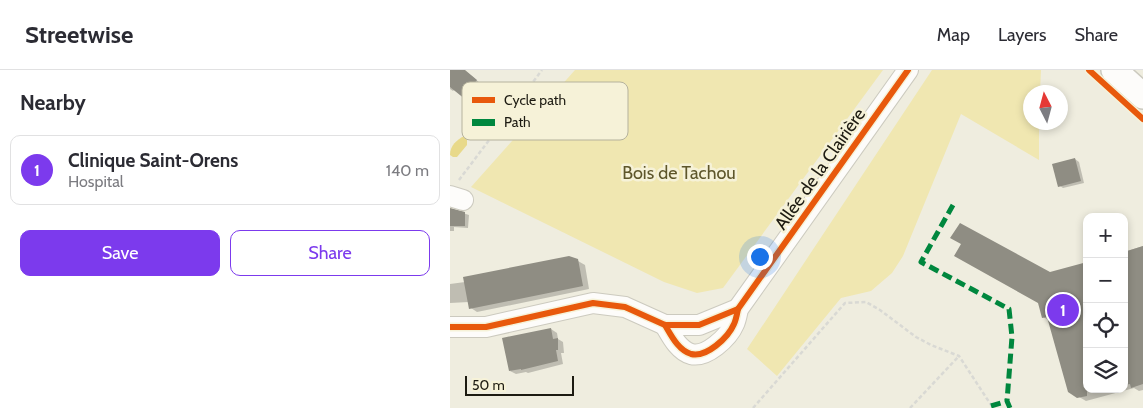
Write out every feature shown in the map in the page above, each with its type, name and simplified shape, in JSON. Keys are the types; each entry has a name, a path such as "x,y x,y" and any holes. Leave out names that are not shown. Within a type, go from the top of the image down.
{"main road":[{"path":"1114,70 1143,96"}],"street":[{"name":"Allée de la Clairière","path":"665,325 674,342 690,354 701,354 716,347 733,326 738,309 908,70"},
{"path":"450,327 486,327 592,303 625,307 665,325 699,325 738,309"}],"path":[{"path":"535,82 542,70"},
{"path":"457,193 494,140"},
{"path":"753,408 845,303 866,302 916,337 959,356 993,408"},
{"path":"910,408 959,356"}],"green space":[{"name":"Bois de Tachou","path":"575,70 883,70 723,288 697,293 664,282 471,187 513,140 628,140 628,82 564,82"},
{"path":"932,70 1041,70 1040,85 1023,85 1023,130 1039,130 1039,160 961,114 903,256 892,273 871,291 841,298 777,376 747,349"}],"shaded area":[{"path":"462,137 462,140 467,140 467,145 457,157 453,157 450,155 450,151 456,141"}],"building":[{"path":"450,70 465,70 477,80 475,82 462,82 462,97 450,87"},
{"path":"1075,158 1081,181 1058,187 1052,164"},
{"path":"450,208 465,212 465,226 450,226"},
{"path":"960,223 1050,272 1083,263 1083,393 1087,393 1087,396 1077,398 1068,392 1047,317 1042,318 1038,303 954,256 961,244 950,238"},
{"path":"1143,246 1143,384 1131,388 1130,384 1128,384 1128,251"},
{"path":"569,256 578,259 583,286 469,309 463,277"},
{"path":"551,328 553,339 558,338 558,350 556,350 558,361 509,371 502,338"}],"marked path":[{"path":"953,205 921,262 1009,309 1012,337 1007,401 1010,408"},
{"path":"991,406 1007,401"}],"cycle path":[{"path":"665,325 679,346 691,354 703,353 722,341 734,324 738,309 908,70"},
{"path":"1089,70 1143,119"},
{"path":"450,327 486,327 593,303 625,307 665,325 699,325 738,309"}],"place":[{"name":"Clinique Saint-Orens","path":"1063,310"}]}
